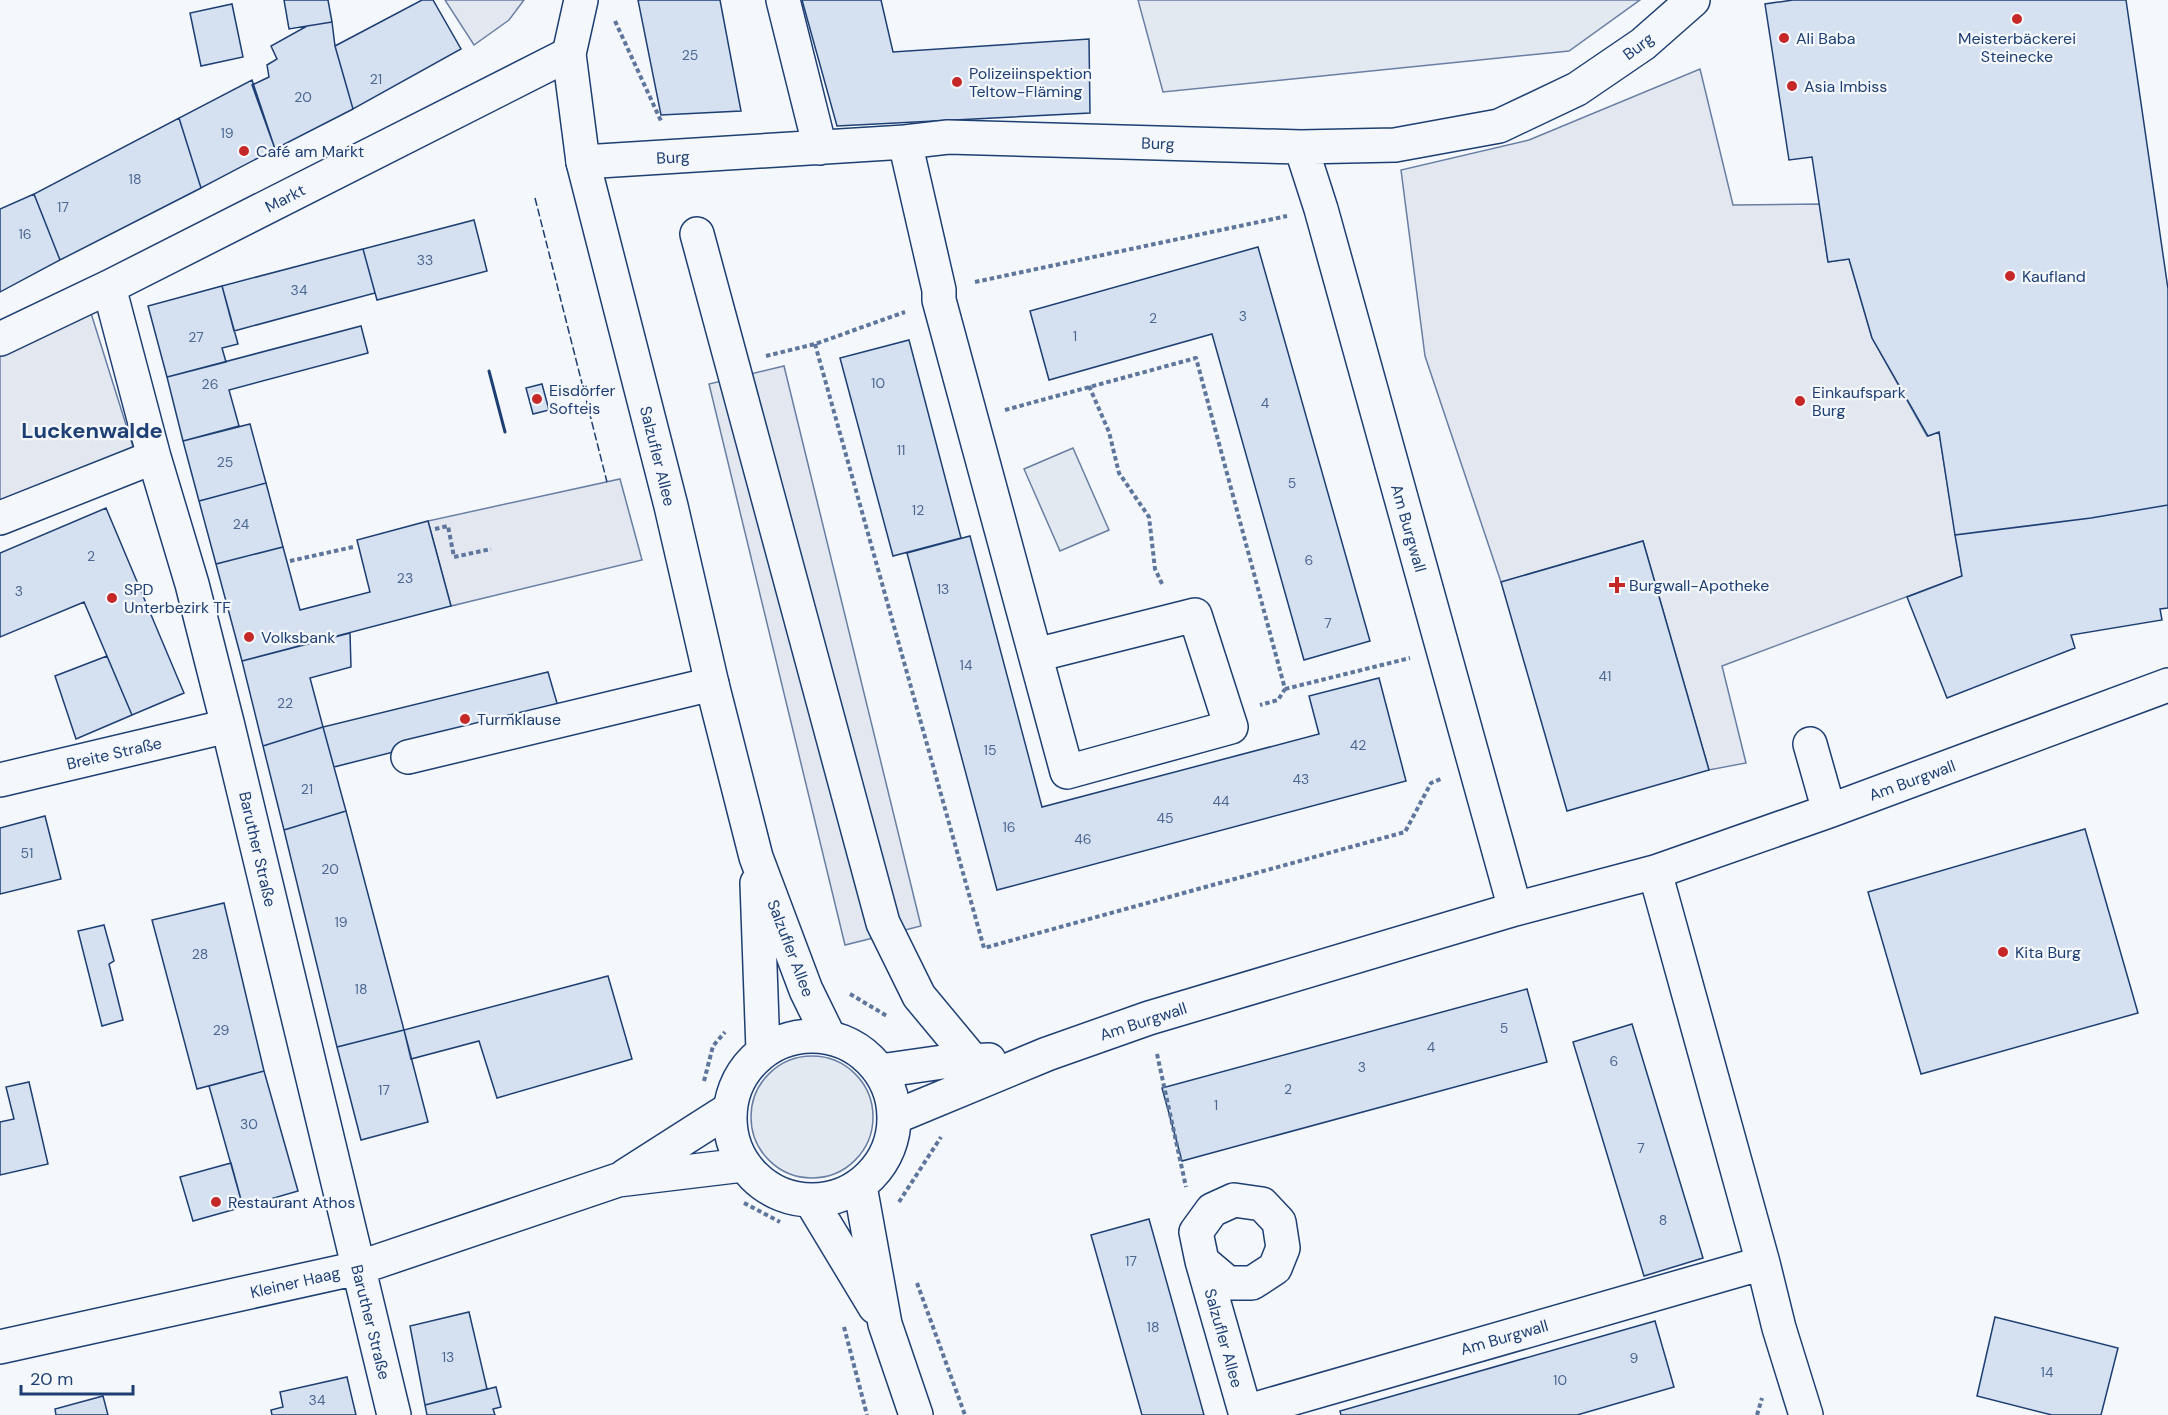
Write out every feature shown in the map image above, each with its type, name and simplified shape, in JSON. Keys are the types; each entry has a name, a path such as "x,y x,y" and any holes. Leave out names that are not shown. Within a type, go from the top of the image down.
{"street":[{"name":"Salzufler Allee","path":"581,0 569,54 583,162 671,507 712,684 756,857 807,990 829,1037"},
{"path":"783,0 820,148"},
{"name":"Burg","path":"583,162 820,148 948,137 1301,147 1395,145 1499,126 1576,89 1643,44 1693,0"},
{"name":"Markt","path":"0,339 109,287 569,54"},
{"path":"904,142 939,295 1067,772 1231,727 1195,615 1036,655"},
{"name":"Am Burgwall","path":"1301,147 1321,209 1515,909"},
{"path":"697,234 883,922 919,996 973,1061"},
{"name":"Baruther Straße","path":"109,287 154,457 192,584 228,726 394,1415"},
{"path":"0,518 154,457"},
{"path":"408,757 712,684"},
{"name":"Am Burgwall","path":"895,1117 1047,1054 1149,1018 1515,909 1655,872 1829,811 2168,685"},
{"name":"Breite Straße","path":"0,780 228,726"},
{"path":"1810,744 1829,811"},
{"name":"Salzufler Allee","path":"756,857 763,1051"},
{"path":"1655,872 1779,1328 1806,1415"},
{"path":"806,1036 829,1037 848,1044 866,1056 880,1071 891,1092 895,1117 891,1143 879,1167 860,1186 837,1198 811,1201 785,1196 762,1184 743,1165 730,1129 730,1109 735,1087 747,1068 763,1051 783,1041 806,1036"},
{"name":"Am Burgwall","path":"880,1071 943,1062 1047,1054"},
{"name":"Kleiner Haag","path":"618,1180 730,1109"},
{"name":"Kleiner Haag","path":"0,1347 358,1268 618,1180 743,1165"},
{"path":"860,1186 885,1323 916,1415"},
{"path":"811,1201 885,1323"},
{"name":"Salzufler Allee","path":"1199,1246 1246,1413"},
{"name":"Am Burgwall","path":"1246,1413 1763,1263"}],"path":[{"path":"614,19 666,130 668,157"},
{"path":"734,365 815,344 939,295 1321,209"},
{"path":"973,419 1196,358 1285,689"},
{"path":"1089,386 1109,432 1119,473 1149,517 1155,569 1173,607 1172,621"},
{"path":"435,529 448,526 454,557 491,549"},
{"path":"290,561 354,547"},
{"path":"1227,714 1278,699 1285,689 1443,650"},
{"path":"849,994 890,1018"},
{"path":"1149,1018 1199,1246"},
{"path":"896,1208 955,1116 950,1094"},
{"path":"738,1199 791,1227"},
{"path":"914,1277 965,1415"},
{"path":"843,1324 867,1415"}],"shaded area":[{"path":"445,0 524,0 509,20 474,45"},
{"path":"1138,0 1640,0 1569,51 1163,92"},
{"path":"1700,69 1733,205 1820,204 1828,262 1849,259 1872,338 1927,436 1939,432 1962,576 1722,666 1746,763 1709,770 1643,541 1501,582 1425,356 1401,170 1529,140"},
{"path":"90,310 133,447 0,504 0,351"},
{"path":"784,366 921,926 845,945 709,384"},
{"path":"1073,448 1109,530 1060,551 1024,469"},
{"path":"620,479 642,560 451,606 428,521"},
{"path":"812,1056 835,1060 855,1074 869,1094 873,1117 869,1140 855,1160 835,1174 812,1178 789,1174 769,1160 755,1140 751,1117 755,1094 769,1074 789,1060"}],"building":[{"path":"284,0 328,0 332,22 289,29"},
{"path":"422,0 433,0 461,49 353,109 335,46"},
{"path":"638,0 720,0 741,111 661,115"},
{"name":"Polizeiinspektion Teltow-Fläming","path":"802,0 881,0 893,52 1089,39 1090,113 837,126"},
{"name":"Kaufland","path":"1793,0 2126,0 2168,289 2168,505 2091,518 1955,535 1939,432 1928,436 1872,338 1849,259 1828,262 1812,157 1789,160 1765,4"},
{"path":"232,4 243,57 201,66 190,13"},
{"path":"332,22 335,46 353,109 275,149 252,85 269,77 267,65 277,59 271,46 307,26"},
{"path":"252,80 275,149 201,188 179,118"},
{"path":"179,118 201,188 60,260 34,194"},
{"path":"34,194 60,260 0,292 0,209"},
{"path":"474,220 487,271 377,300 363,249"},
{"path":"1258,247 1370,641 1304,660 1212,334 1049,380 1030,311"},
{"path":"363,249 375,293 234,331 222,286"},
{"path":"222,286 238,344 222,348 226,362 167,377 148,306"},
{"path":"361,326 368,353 229,390 239,426 183,441 167,377"},
{"path":"909,340 961,538 893,556 840,358"},
{"name":"Eisdörfer Softeis","path":"542,384 549,410 533,414 526,388"},
{"path":"250,424 266,483 199,501 183,441"},
{"path":"266,483 283,547 216,564 199,501"},
{"path":"2168,505 2168,608 2160,609 2162,620 2071,635 2075,648 1947,698 1907,597 1962,576 1955,535 2091,518"},
{"path":"106,508 184,693 132,715 84,602 0,637 0,553"},
{"path":"428,521 451,606 242,661 216,564 283,547 300,610 370,592 357,540"},
{"path":"970,536 1042,807 1319,734 1309,696 1379,678 1406,781 997,890 907,553"},
{"path":"1643,541 1709,770 1567,811 1501,582"},
{"path":"350,633 351,667 310,678 323,727 263,746 242,661"},
{"path":"107,656 132,715 76,739 55,676"},
{"path":"548,672 559,710 334,767 323,727"},
{"path":"323,727 346,811 284,830 263,746"},
{"path":"346,811 404,1030 337,1047 284,830"},
{"path":"45,816 61,879 0,894 0,828"},
{"name":"Kita Burg","path":"2085,829 2138,1013 1921,1074 1868,892"},
{"path":"224,903 264,1071 197,1089 152,920"},
{"path":"104,925 114,961 109,964 123,1020 102,1026 78,931"},
{"path":"608,976 632,1059 497,1098 479,1041 411,1059 404,1030"},
{"path":"1527,989 1547,1062 1182,1161 1162,1088"},
{"path":"1632,1024 1703,1258 1644,1276 1573,1042"},
{"path":"404,1030 428,1122 361,1140 337,1047"},
{"path":"264,1071 298,1191 243,1207 209,1086"},
{"path":"29,1082 48,1164 0,1175 0,1122 14,1119 6,1087"},
{"path":"231,1163 243,1207 193,1221 180,1177"},
{"path":"1149,1219 1204,1415 1142,1415 1091,1235"},
{"path":"469,1312 487,1389 425,1405 410,1326"},
{"path":"1995,1317 2118,1348 2101,1415 2052,1415 1977,1396"},
{"path":"1655,1321 1674,1387 1577,1415 1341,1415 1340,1411"},
{"path":"347,1377 356,1415 272,1415 271,1410 283,1407 280,1392"},
{"path":"496,1387 501,1407 493,1409 495,1415 427,1415 425,1405"},
{"path":"103,1396 108,1415 56,1415 55,1409"}],"fence":[{"path":"535,198 607,482"}],"wall":[{"path":"489,371 505,432"}],"place":[{"name":"Meisterbäckerei Steinecke","path":"2017,19"},
{"name":"Ali Baba","path":"1784,38"},
{"name":"Polizeiinspektion Teltow-Fläming","path":"957,82"},
{"name":"Asia Imbiss","path":"1792,86"},
{"name":"Café am Markt","path":"244,151"},
{"name":"Kaufland","path":"2010,276"},
{"name":"Eisdörfer Softeis","path":"537,399"},
{"name":"Einkaufspark Burg","path":"1800,401"},
{"name":"Burgwall-Apotheke","path":"1617,585"},
{"name":"SPD Unterbezirk TF","path":"112,598"},
{"name":"Volksbank","path":"249,637"},
{"name":"Turmklause","path":"465,719"},
{"name":"Kita Burg","path":"2003,952"},
{"name":"Restaurant Athos","path":"216,1202"}],"district":[{"name":"Luckenwalde","path":"92,430"}]}
